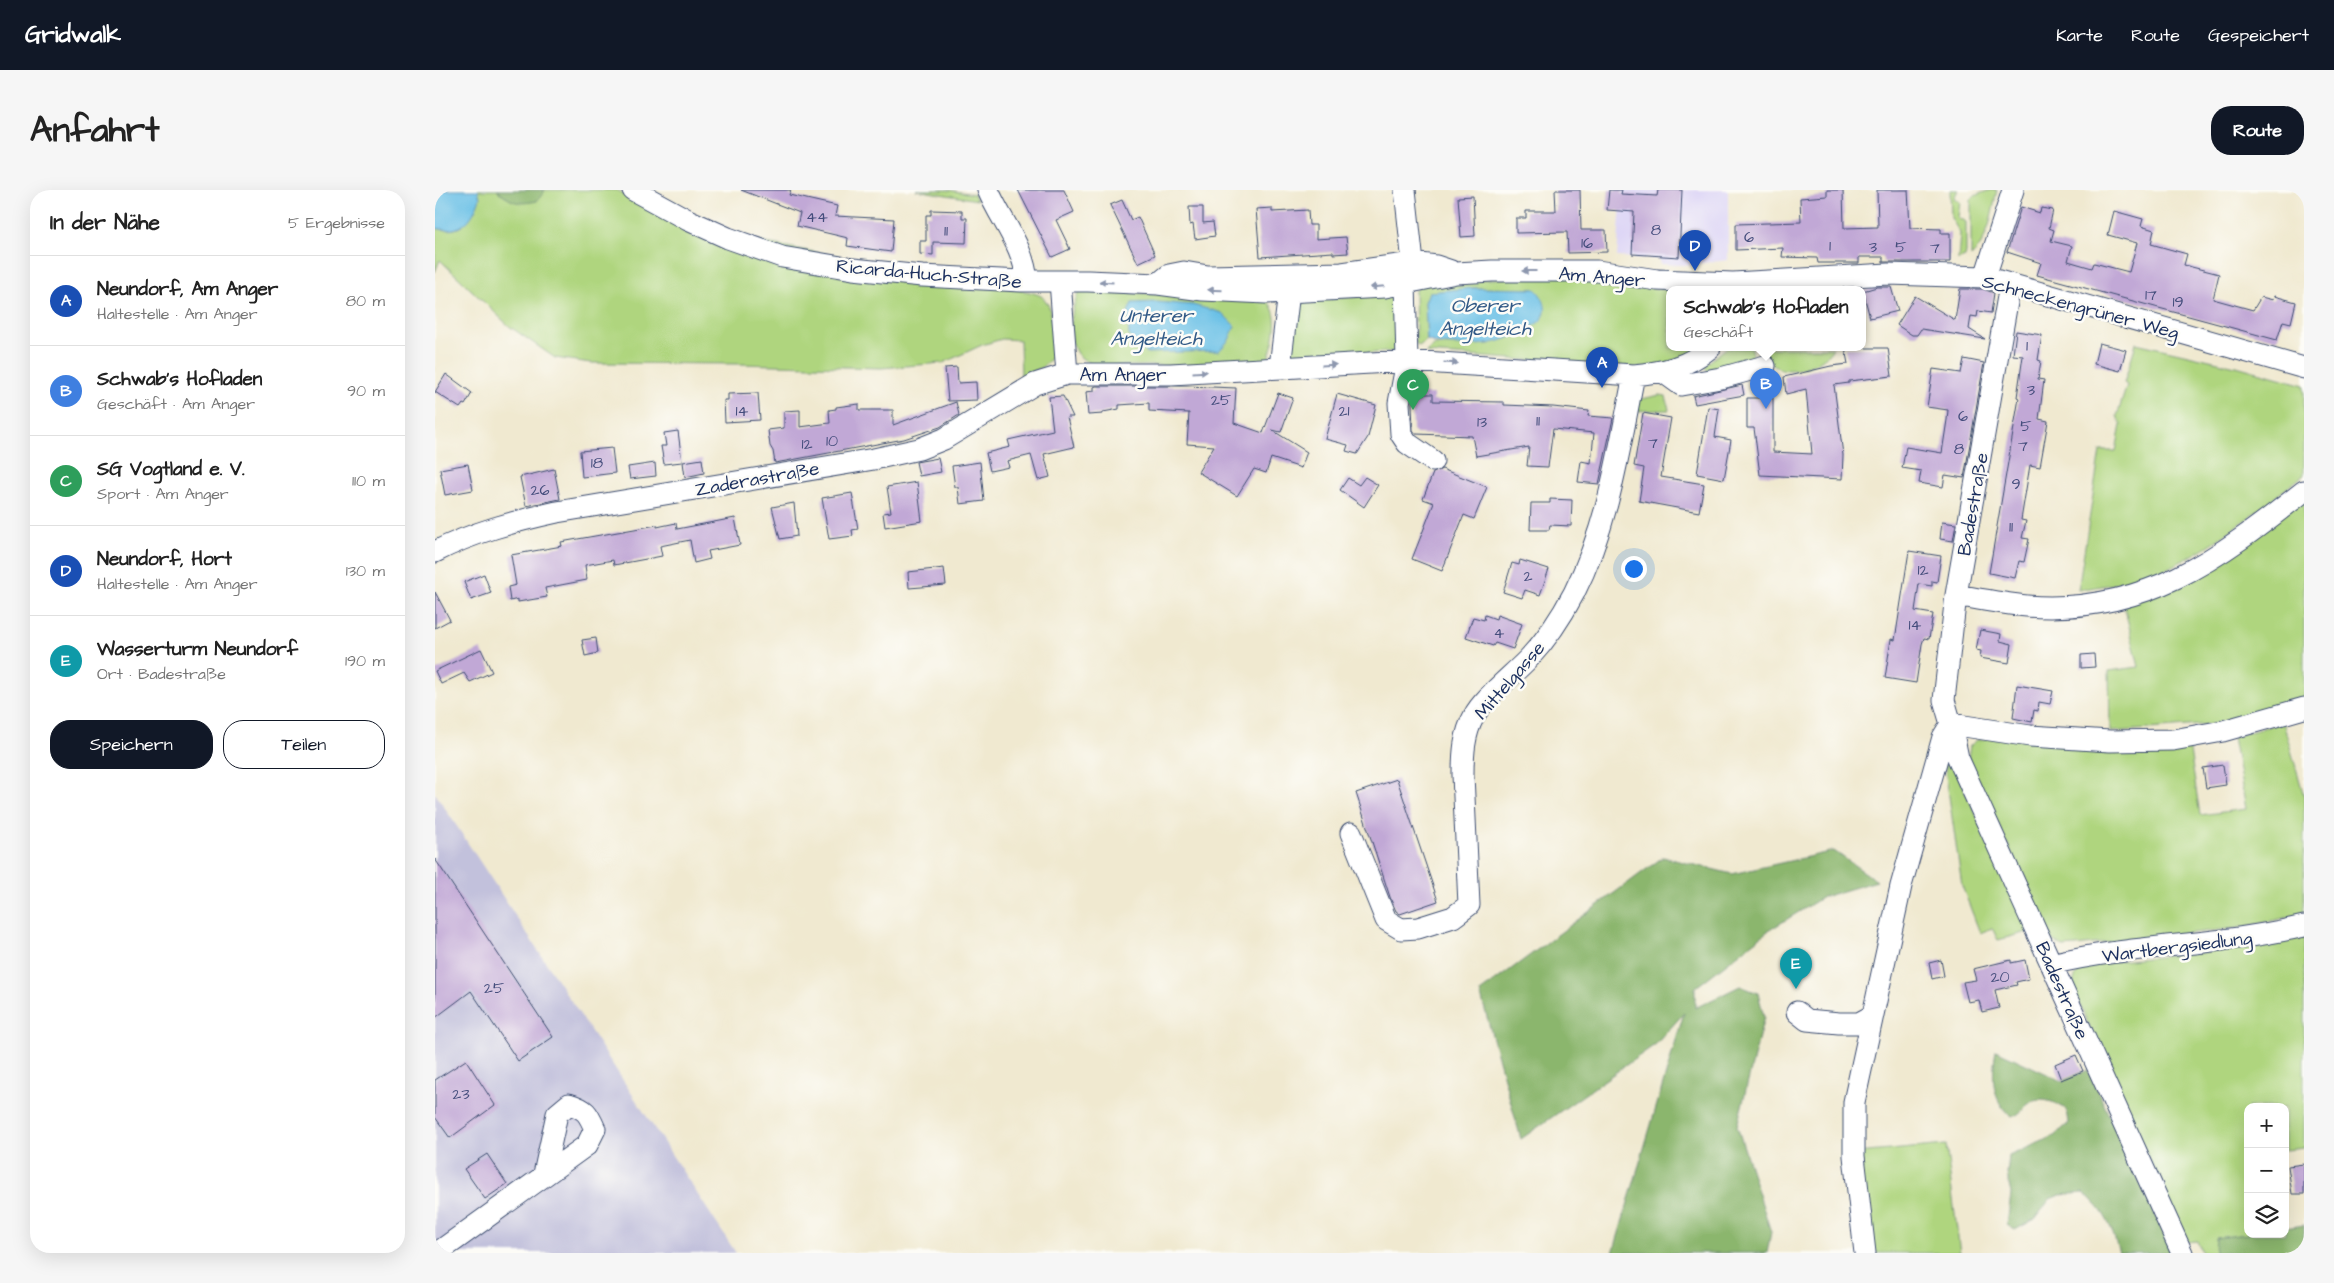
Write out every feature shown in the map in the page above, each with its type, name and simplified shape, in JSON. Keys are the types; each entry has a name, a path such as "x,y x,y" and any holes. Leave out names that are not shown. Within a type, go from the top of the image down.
{"street":[{"name":"Ricarda-Huch-Straße","path":"633,190 688,220 727,238 783,257 853,269 922,276 1060,281"},
{"path":"988,190 1018,245 1025,265 1027,281"},
{"path":"1405,190 1413,263"},
{"path":"1985,278 2013,190"},
{"name":"Am Anger","path":"1158,284 1169,275 1184,272 1208,276 1342,272 1413,263 1436,266 1456,273"},
{"name":"Am Anger","path":"1707,351 1699,358 1678,368 1663,372 1634,375 1407,361 1171,374 1067,374 1060,281 1158,284 1203,290 1289,292 1385,287 1456,273 1597,271 1657,280 1786,285"},
{"name":"Schneckengrüner Weg","path":"1786,285 1887,274 1985,278 2304,368"},
{"path":"1405,283 1407,361 1399,403 1401,434 1407,443 1433,461"},
{"name":"Badestraße","path":"2010,285 1956,595 1944,700 1958,758 2182,1253"},
{"path":"1280,367 1289,292"},
{"path":"1663,372 1681,385 1721,378 1765,366"},
{"name":"Zaderastraße","path":"435,552 479,533 557,512 874,459 919,449 965,428 1035,384 1067,374"},
{"name":"Mittelgasse","path":"1351,833 1386,920 1401,929 1419,928 1453,916 1469,905 1463,775 1466,735 1475,714 1530,658 1554,626 1573,593 1596,544 1606,513 1634,375"},
{"path":"1956,595 2036,606 2093,605 2130,598 2169,582 2200,566 2239,540 2304,490"},
{"path":"1865,1253 1854,1156 1854,1102 1903,876 1943,737 1951,724 2030,736 2110,741 2173,740 2223,731 2304,708"},
{"name":"Wartbergsiedlung","path":"2051,964 2114,952 2249,938 2304,926"},
{"path":"1797,1012 1807,1020 1839,1023 1859,1023 1872,1016"},
{"path":"437,1253 544,1174"}],"shaded area":[{"path":"1622,190 1728,190 1728,260 1685,265 1660,264 1659,259 1617,257"},
{"path":"435,793 736,1253 435,1253"}],"green space":[{"path":"478,190 497,190 505,197 544,192 544,190 617,190 686,228 1037,294 1046,301 1051,316 1052,358 1041,368 1021,376 1020,340 1002,339 982,345 943,363 881,368 740,364 591,363 555,358 509,326 440,260 435,272 435,228 452,230 464,224 480,198"},
{"path":"497,190 544,190 544,192 537,201 520,203 507,198"},
{"path":"916,190 947,190 974,194 977,200"},
{"path":"1950,190 1958,190 1954,198 1960,202 1958,218 1966,222 1966,253 1965,257 1958,260 1960,233 1951,218"},
{"path":"1990,190 1997,190 1989,226 1982,242 1971,256 1971,200 1974,196"},
{"path":"1546,275 1666,290 1666,351 1697,351 1656,369 1426,353 1435,345 1490,344 1535,289 1472,288 1425,302 1427,340 1419,346 1416,344 1415,290 1424,284"},
{"path":"1080,290 1266,300 1274,312 1275,320 1274,336 1268,359 1256,365 1095,366 1082,358 1076,352 1073,345 1071,329 1072,312"},
{"path":"1396,293 1398,351 1297,359 1289,353 1293,310 1300,302"},
{"path":"2136,343 2240,367 2304,385 2304,475 2238,525 2186,559 2146,576 2078,590 2100,451 2116,451 2121,425 2117,416 2127,385 2124,383"},
{"path":"1722,351 1752,351 1753,362 1709,372 1704,366"},
{"path":"1763,351 1831,351 1817,363 1801,369 1785,370 1775,367"},
{"path":"1660,395 1666,396 1669,410 1632,411 1637,400"},
{"path":"2304,496 2304,701 2213,724 2110,732 2109,671 2139,667 2124,606"},
{"path":"2283,722 2304,796 2304,914 2238,928 2076,946 2063,947 2052,940 1968,759 1970,746 1977,740 1993,738 2189,744 2200,815 2246,809 2233,737"},
{"path":"1943,755 1949,757 2031,931 1998,940 1992,928 1980,933 1962,886"},
{"path":"1834,851 1877,881 1823,897 1768,931 1695,988 1695,1008 1740,986 1758,993 1764,1017 1737,1126 1771,1232 1767,1253 1613,1253 1684,1013 1656,1044 1521,1139 1480,992 1663,857 1732,874"},
{"path":"2304,934 2304,1148 2289,1150 2289,1103 2244,1103 2244,1234 2216,1238 2215,1253 2202,1253 2197,1241 2186,1242 2072,988 2074,980 2077,973 2089,964 2267,946 2281,938"},
{"path":"1996,1050 2062,1081 2088,1070 2173,1253 2119,1253 2103,1213 2084,1193 2060,1195 2050,1199 2035,1219 2015,1230 2007,1225 2011,1194 2007,1174 2009,1156 2054,1136 2069,1123 2067,1110 2058,1104 2047,1101 2037,1100 2032,1102 2012,1117 2005,1110 1996,1095 1994,1086"},
{"path":"1946,1145 1960,1253 1869,1253 1856,1153"},
{"path":"2304,1225 2304,1253 2215,1253 2216,1238 2244,1234 2244,1238 2289,1238 2289,1227"}],"water":[{"path":"435,190 478,190 480,198 473,214 464,224 452,229 435,228"},
{"name":"Oberer Angelteich","path":"1472,288 1535,289 1541,295 1544,303 1544,316 1526,330 1492,343 1449,345 1427,340 1425,302 1429,292"},
{"name":"Unterer Angelteich","path":"1157,302 1193,305 1222,313 1235,326 1229,340 1219,351 1147,353 1136,346 1129,335 1128,312 1132,303"}],"building":[{"path":"741,190 791,190 789,195 837,206 835,216 894,219 891,252 847,246 848,238 797,226 800,213"},
{"path":"1018,190 1064,190 1074,212 1056,220 1070,249 1052,257"},
{"path":"1555,190 1580,190 1581,230 1606,230 1607,252 1568,253 1567,232 1516,233 1516,218 1526,218 1526,211 1556,211"},
{"path":"1609,190 1622,190 1621,194 1657,196 1658,190 1682,190 1679,257 1632,254 1634,212 1607,210"},
{"path":"1827,190 1843,190 1844,228 1878,227 1877,190 1908,190 1910,228 1941,229 1941,233 1950,233 1950,262 1883,262 1883,257 1859,257 1859,263 1818,263 1817,258 1782,257 1783,248 1736,250 1736,224 1801,222 1800,198 1827,196"},
{"path":"1473,196 1475,236 1461,237 1458,197"},
{"path":"1122,200 1131,220 1138,217 1155,255 1138,263 1110,205"},
{"path":"1189,207 1203,207 1203,223 1213,222 1215,236 1195,239 1193,224 1190,225"},
{"path":"2021,207 2040,213 2041,208 2053,210 2049,228 2054,230 2051,241 2072,246 2068,261 2092,268 2094,263 2129,272 2137,243 2108,235 2114,211 2143,219 2141,226 2154,230 2151,244 2187,254 2184,265 2219,274 2213,299 2253,310 2261,297 2273,300 2274,296 2296,302 2291,323 2283,321 2277,340 2037,275 2041,263 2007,252"},
{"path":"1272,208 1272,212 1308,210 1309,225 1316,225 1316,239 1346,237 1348,253 1333,254 1333,252 1260,257 1256,209"},
{"path":"931,210 962,211 962,218 967,218 966,243 933,242 933,255 920,254 920,241 926,241 926,215 931,215"},
{"path":"1877,287 1891,287 1898,311 1870,318 1866,303 1866,290"},
{"path":"1960,289 1983,289 1994,293 1991,313 1978,311 1977,317 1971,316 1969,329 1985,339 1921,329 1917,335 1912,335 1897,325 1915,296 1955,320"},
{"path":"2016,331 2042,335 2038,360 2041,361 2038,379 2044,380 2039,419 2048,421 2040,467 2030,465 2021,520 2026,521 2022,538 2029,539 2024,562 2019,561 2015,578 1989,573 2019,398 2017,397 2023,356 2013,355"},
{"path":"2099,343 2126,350 2120,371 2094,364"},
{"path":"1866,348 1888,348 1892,376 1849,381 1849,383 1834,385 1843,455 1842,479 1760,475 1754,428 1747,428 1747,398 1773,398 1773,452 1812,454 1806,389 1786,394 1784,377 1848,364 1846,351 1866,351"},
{"path":"1964,359 1984,363 1964,478 1945,475 1943,487 1919,483 1921,471 1902,468 1906,447 1942,453 1947,420 1948,410 1927,407 1933,369 1961,373"},
{"path":"957,367 958,383 976,382 977,400 948,401 945,368"},
{"path":"446,374 472,393 465,405 463,404 460,408 435,392"},
{"path":"1742,385 1744,395 1695,404 1693,396"},
{"path":"1096,386 1236,388 1234,423 1263,433 1278,393 1293,398 1281,432 1272,430 1307,452 1301,468 1271,458 1266,473 1254,469 1237,496 1198,472 1214,446 1187,444 1189,413 1149,411 1149,403 1119,405 1119,409 1103,412 1103,414 1088,415 1086,392 1094,391"},
{"path":"758,393 760,420 725,422 724,400 728,400 728,394"},
{"path":"1337,394 1376,405 1368,437 1357,454 1346,451 1348,445 1325,439"},
{"path":"1413,394 1433,394 1433,401 1504,402 1504,405 1589,411 1588,416 1613,418 1599,484 1578,482 1581,461 1591,463 1594,433 1553,429 1548,467 1527,466 1529,447 1476,456 1472,436 1416,434 1413,430"},
{"path":"1063,396 1073,417 1067,417 1074,447 1044,454 1050,477 1038,480 1031,455 1007,461 1009,467 990,471 986,453 1010,447 1008,440 1053,430 1049,397"},
{"path":"956,402 959,415 940,427 904,439 775,463 770,446 768,430 784,428 784,411 800,410 800,427 830,423 829,410 836,409 836,407 859,404 859,410 893,410 893,425"},
{"path":"1708,407 1719,409 1715,437 1731,440 1724,479 1697,474"},
{"path":"1643,413 1671,418 1661,477 1704,484 1699,512 1639,501 1644,468 1634,466"},
{"path":"678,431 682,462 664,464 661,446 666,446 664,433"},
{"path":"612,448 615,473 582,477 580,451"},
{"path":"938,458 941,472 919,476 916,462"},
{"path":"702,459 704,473 685,477 683,462"},
{"path":"980,462 984,501 960,504 958,487 955,487 952,466"},
{"path":"655,463 656,476 630,479 628,467"},
{"path":"468,464 473,490 445,495 440,469"},
{"path":"554,469 560,499 526,506 520,477"},
{"path":"1442,469 1487,487 1474,519 1464,515 1442,571 1412,559 1434,503 1423,499 1433,473"},
{"path":"1365,477 1378,485 1364,507 1340,490 1348,478 1359,485"},
{"path":"917,482 922,521 885,527 883,513 891,512 887,487"},
{"path":"852,493 858,529 852,530 853,536 829,539 822,498"},
{"path":"1550,499 1572,500 1571,526 1550,525 1549,530 1530,530 1531,503 1550,503"},
{"path":"794,503 797,536 780,539 772,507"},
{"path":"735,518 740,545 708,551 710,559 694,563 690,540 660,546 662,556 614,565 613,560 585,565 587,580 545,588 547,597 518,602 518,599 510,601 508,587 516,585 511,555 562,546 561,542 657,525 657,527 676,523 677,529"},
{"path":"1942,522 1956,524 1953,541 1940,539"},
{"path":"1909,551 1941,556 1937,582 1932,581 1932,586 1919,584 1915,611 1933,614 1929,639 1924,638 1922,644 1916,683 1885,678 1891,639 1895,640"},
{"path":"1520,560 1549,569 1540,595 1525,590 1522,598 1503,592 1512,563 1519,565"},
{"path":"944,568 946,585 909,588 908,572"},
{"path":"484,574 491,593 471,600 464,582"},
{"path":"435,592 450,620 435,628"},
{"path":"1485,615 1496,619 1497,615 1522,624 1513,649 1495,643 1493,646 1466,637 1473,617 1484,620"},
{"path":"1980,630 2001,634 2000,641 2012,644 2009,663 1980,658 1981,651 1976,650"},
{"path":"596,638 598,653 585,656 582,640"},
{"path":"481,649 492,672 470,682 464,673 441,684 435,671"},
{"path":"2094,654 2095,667 2081,668 2081,655"},
{"path":"2017,685 2053,691 2050,704 2039,702 2038,711 2034,710 2032,722 2013,718"},
{"path":"2223,765 2226,785 2206,788 2203,768"},
{"path":"1397,779 1438,901 1400,914 1396,911 1391,900 1356,793"},
{"path":"435,859 553,1037 518,1061 471,991 435,1018"},
{"path":"1941,960 1944,976 1932,979 1929,963"},
{"path":"2011,960 2011,963 2025,960 2029,979 2016,982 2017,985 1995,990 1999,1008 1982,1012 1979,1000 1968,1002 1963,982 1976,980 1973,969"},
{"path":"2076,1055 2083,1071 2061,1080 2055,1064"},
{"path":"466,1060 495,1105 450,1138 435,1117 435,1080"},
{"path":"487,1154 507,1184 485,1199 464,1169"},
{"path":"2304,1164 2304,1194 2292,1194 2289,1166"}],"place":[{"name":"Neundorf, Hort","path":"1695,271"},
{"name":"Neundorf, Am Anger","path":"1602,388"},
{"name":"Schwab's Hofladen","path":"1766,409"},
{"name":"SG Vogtland e. V.","path":"1413,410"},
{"name":"Wasserturm Neundorf","path":"1796,989"}]}
